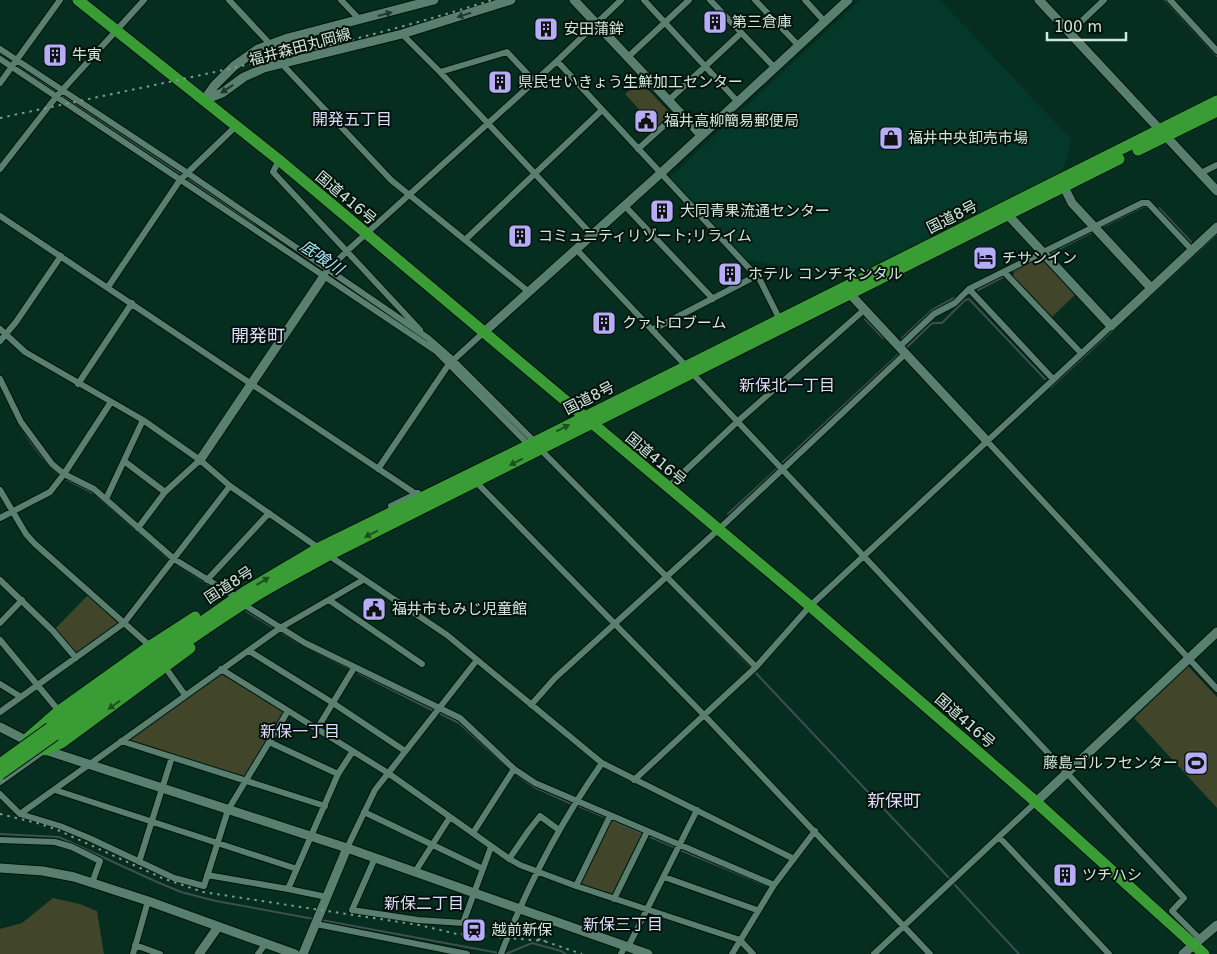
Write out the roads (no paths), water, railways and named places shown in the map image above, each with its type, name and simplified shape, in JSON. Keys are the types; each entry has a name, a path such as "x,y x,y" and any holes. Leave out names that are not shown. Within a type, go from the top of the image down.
{"highway":[{"name":"国道416号","path":"78,0 279,160 667,488 810,606 1198,942 1204,954"},
{"name":"国道8号","path":"0,764 53,732 321,549 532,443 588,421 689,370 850,294 1008,216 1163,133 1217,101"},
{"name":"国道8号","path":"689,370 780,320 1163,133 1217,111"},
{"name":"国道8号","path":"321,549 476,482 532,443"},
{"path":"25,740 36,732 48,719 111,678 150,646 210,608 243,602"},
{"path":"45,750 61,743 230,619 243,602"},
{"name":"国道8号","path":"0,774 53,732"}],"street":[{"path":"0,83 60,0"},
{"path":"0,170 56,97 144,0"},
{"path":"228,0 270,44"},
{"path":"341,0 360,20"},
{"name":"福井森田丸岡線","path":"204,100 214,86 234,66 258,49 288,38 434,0"},
{"name":"福井森田丸岡線","path":"204,100 222,93 254,72 402,34 511,0"},
{"path":"574,0 701,135"},
{"path":"138,528 165,492 200,460 326,273 347,251 621,0"},
{"path":"644,0 738,102"},
{"path":"628,57 688,0"},
{"path":"710,0 775,68"},
{"path":"755,0 799,46"},
{"path":"805,0 825,22"},
{"path":"378,469 451,362 661,173 848,0"},
{"path":"1039,0 1217,191"},
{"path":"1069,33 1104,0"},
{"path":"1170,0 1217,51"},
{"path":"668,101 741,33"},
{"path":"402,34 440,72 592,235"},
{"path":"0,49 186,172 451,362"},
{"path":"440,72 507,52 534,80"},
{"path":"0,59 180,180 428,338"},
{"path":"556,61 756,276 780,320"},
{"path":"282,64 391,180 529,292"},
{"path":"465,240 602,110"},
{"path":"638,149 679,112"},
{"path":"108,287 186,172 236,126"},
{"path":"279,160 273,172 428,338 756,667"},
{"path":"1201,173 1217,165"},
{"path":"1064,187 1072,203 1151,288"},
{"path":"531,705 555,678 781,470 902,350 934,314 955,303 969,289 1145,202 1192,250"},
{"path":"624,205 713,299"},
{"path":"0,216 416,494"},
{"path":"1008,216 1110,326"},
{"path":"634,780 756,667 810,606 986,440 1217,227"},
{"path":"576,249 862,557 1184,898 1172,910 1198,942"},
{"path":"0,341 16,322 61,256"},
{"path":"1004,272 1081,353"},
{"path":"652,330 756,276"},
{"path":"969,289 1053,379"},
{"path":"850,294 1217,689"},
{"path":"78,384 132,303"},
{"path":"667,488 737,422 864,310"},
{"path":"0,329 25,352 143,420 200,460 230,486 363,580 447,635 602,764 794,858"},
{"path":"0,379 21,422 52,464 64,474 94,488 174,559 305,643 460,718 514,768 535,783 774,885"},
{"path":"0,518 12,510 50,492 111,402"},
{"path":"106,499 143,420"},
{"path":"321,549 416,494 532,443"},
{"path":"124,461 165,492"},
{"path":"476,482 704,714 930,954"},
{"path":"0,712 124,623 230,486"},
{"path":"0,490 26,534 34,543 150,646"},
{"path":"207,580 269,513"},
{"path":"0,580 53,631 76,658"},
{"path":"20,814 280,628 363,580"},
{"path":"0,623 22,600"},
{"path":"329,600 422,664"},
{"path":"874,954 1217,632"},
{"path":"0,640 59,711"},
{"path":"248,651 333,703 405,751"},
{"path":"303,954 371,795 477,660"},
{"path":"165,667 185,695"},
{"path":"317,729 354,668"},
{"path":"221,669 388,773 510,859 576,886 740,940 753,954"},
{"path":"0,684 21,697"},
{"path":"0,794 20,814 60,826 90,838 174,878 204,886 216,843 228,810 288,711"},
{"path":"0,726 45,750 87,765 348,848 520,908 625,949 648,954"},
{"path":"0,758 25,740"},
{"path":"121,741 325,806"},
{"path":"269,742 338,774"},
{"path":"0,782 45,750"},
{"path":"288,889 338,774 353,751"},
{"path":"140,862 172,757"},
{"path":"501,954 537,871 576,801 602,764"},
{"path":"472,833 514,768"},
{"path":"54,790 297,869"},
{"path":"625,949 647,910 697,810"},
{"path":"364,812 483,868"},
{"path":"510,859 540,816 560,830"},
{"path":"576,886 610,816"},
{"path":"415,872 450,817"},
{"path":"732,954 757,910 815,831"},
{"path":"614,899 648,832"},
{"path":"999,837 1109,954"},
{"path":"0,840 55,842 72,847 100,860 92,883"},
{"path":"375,858 352,910 418,920 463,923 491,847"},
{"path":"0,868 43,871 92,883 295,954"},
{"path":"207,875 327,896"},
{"path":"664,877 757,910"},
{"path":"133,954 148,901"},
{"path":"316,924 466,954"},
{"path":"1183,954 1217,925"},
{"path":"199,954 218,927"},
{"path":"258,954 266,943"},
{"path":"135,945 160,954"}],"waterway":[{"path":"1165,0 1217,56"},
{"name":"底喰川","path":"0,54 12,62"},
{"name":"底喰川","path":"16,65 190,180 313,265"},
{"path":"1104,226 1144,206 1147,207"},
{"path":"1159,208 1191,242"},
{"path":"1051,253 1092,232"},
{"path":"1051,387 1217,234"},
{"path":"1013,271 1041,258"},
{"path":"978,290 1003,277"},
{"path":"902,338 932,310 954,298"},
{"path":"906,348 931,324 942,323 965,300 969,299 1045,379"},
{"path":"865,319 883,338"},
{"path":"781,464 900,353"},
{"path":"12,409 20,426 33,445 46,462 60,475"},
{"path":"728,514 778,468"},
{"path":"64,478 93,493"},
{"path":"97,496 170,560"},
{"path":"174,563 225,595"},
{"path":"660,574 751,667"},
{"path":"246,611 275,629"},
{"path":"279,631 298,643"},
{"path":"307,647 434,711"},
{"path":"754,671 950,879"},
{"path":"439,713 459,723 505,765"},
{"path":"517,775 534,787 572,804"},
{"path":"576,805 607,818"},
{"path":"611,820 643,834"},
{"path":"0,834 59,837 181,892 216,901 314,919"},
{"path":"648,836 676,848"},
{"path":"680,850 768,886"},
{"path":"953,883 1019,954"},
{"path":"321,920 499,953"},
{"path":"506,954 532,943 566,954"}],"railway":[{"path":"0,118 309,50 370,35 492,0"},
{"path":"0,814 41,824 60,831 162,878 203,892 419,925 457,934 545,941"},
{"path":"538,939 582,954"}],"place":[{"name":"第三倉庫","path":"715,22"},
{"name":"安田蒲鉾","path":"546,29"},
{"name":"牛寅","path":"55,55"},
{"name":"県民せいきょう生鮮加工センター","path":"500,82"},
{"name":"福井高柳簡易郵便局","path":"646,121"},
{"name":"福井中央卸売市場","path":"891,138"},
{"name":"大同青果流通センター","path":"662,211"},
{"name":"コミュニティリゾート;リライム","path":"520,236"},
{"name":"チサンイン","path":"985,258"},
{"name":"ホテル コンチネンタル","path":"730,274"},
{"name":"クァトロブーム","path":"604,323"},
{"name":"福井市もみじ児童館","path":"374,609"},
{"name":"藤島ゴルフセンター","path":"1196,763"},
{"name":"ツチハシ","path":"1065,875"},
{"name":"越前新保","path":"474,930"}],"district":[{"name":"開発五丁目","path":"352,119"},
{"name":"開発町","path":"258,336"},
{"name":"新保北一丁目","path":"787,385"},
{"name":"新保一丁目","path":"300,731"},
{"name":"新保町","path":"894,801"},
{"name":"新保二丁目","path":"424,903"},
{"name":"新保三丁目","path":"623,924"}]}
